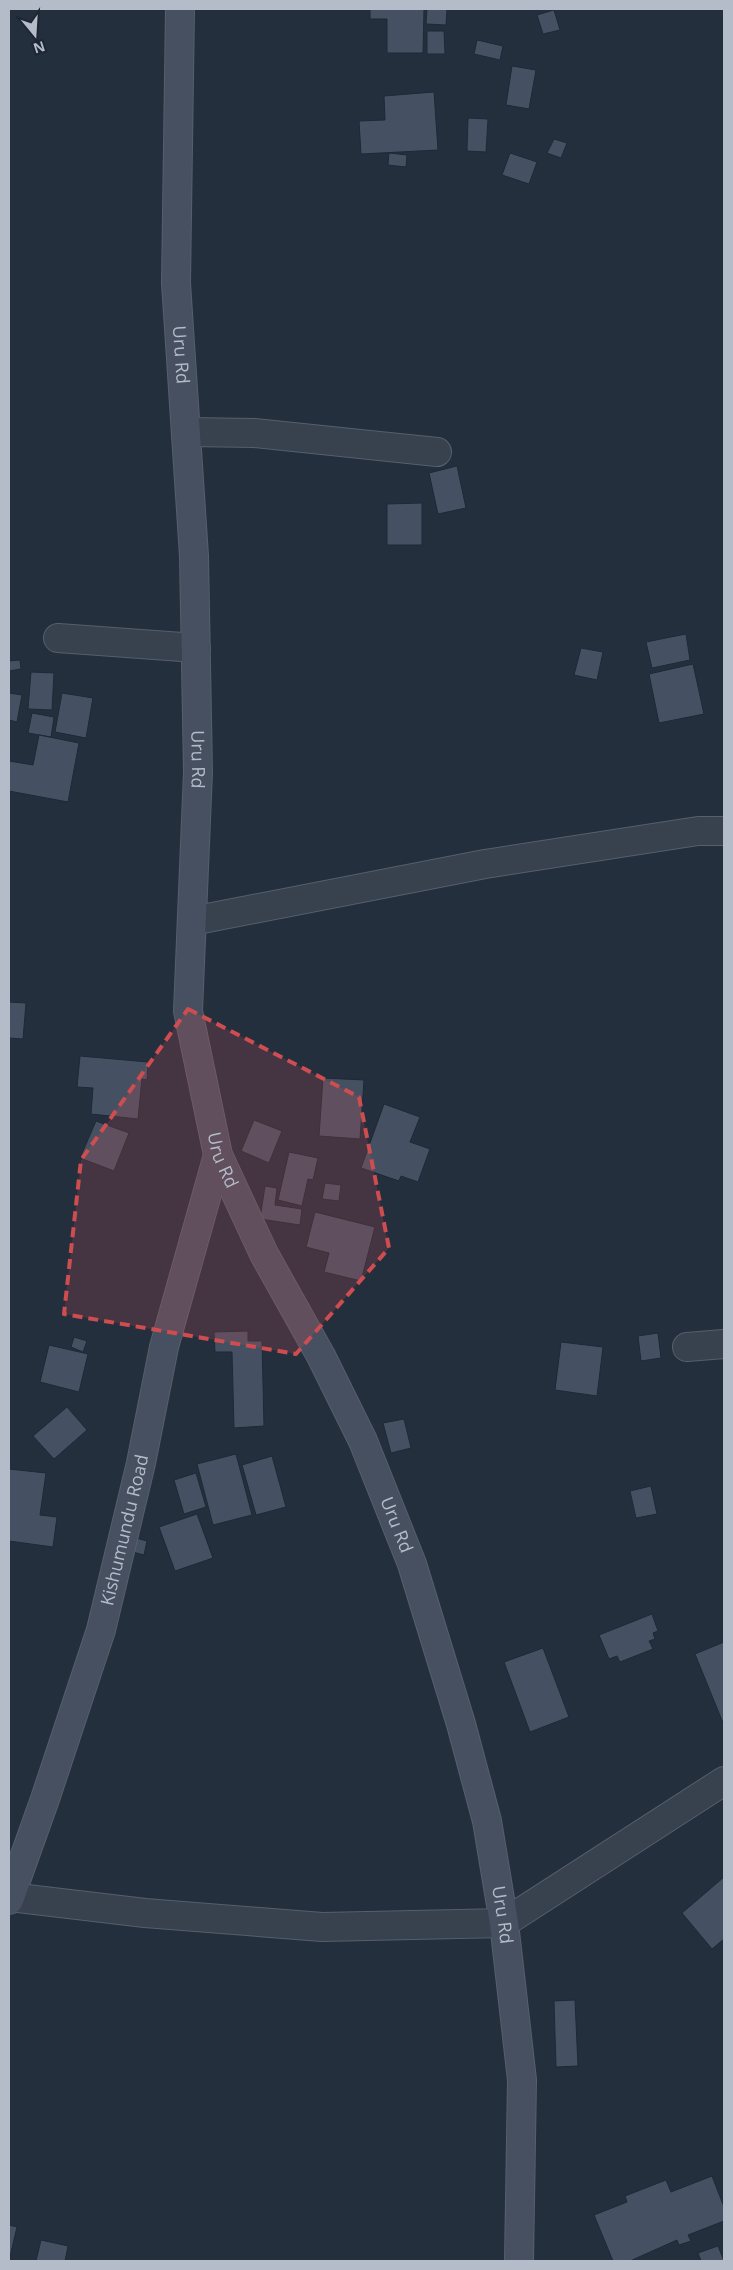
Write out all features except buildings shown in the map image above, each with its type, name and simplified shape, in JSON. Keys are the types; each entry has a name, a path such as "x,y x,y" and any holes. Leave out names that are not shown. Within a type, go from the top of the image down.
{"street":[{"name":"Uru Rd","path":"180,9 176,283 188,432 194,556 198,772 188,1011 218,1155 264,1254 321,1356 362,1441 412,1564 461,1724 487,1821 504,1923 522,2080 519,2261"},
{"path":"188,432 254,433 437,452"},
{"path":"58,638 196,648"},
{"path":"192,921 485,864 698,831 724,831"},
{"name":"Kishumundu Road","path":"9,1899 45,1799 101,1630 141,1464 164,1347 218,1155"},
{"path":"688,1347 724,1344"},
{"path":"9,1899 145,1913 322,1927 504,1923 724,1781"}],"highlighted area":[{"path":"188,1009 359,1097 389,1248 296,1354 64,1314 81,1160"}]}
